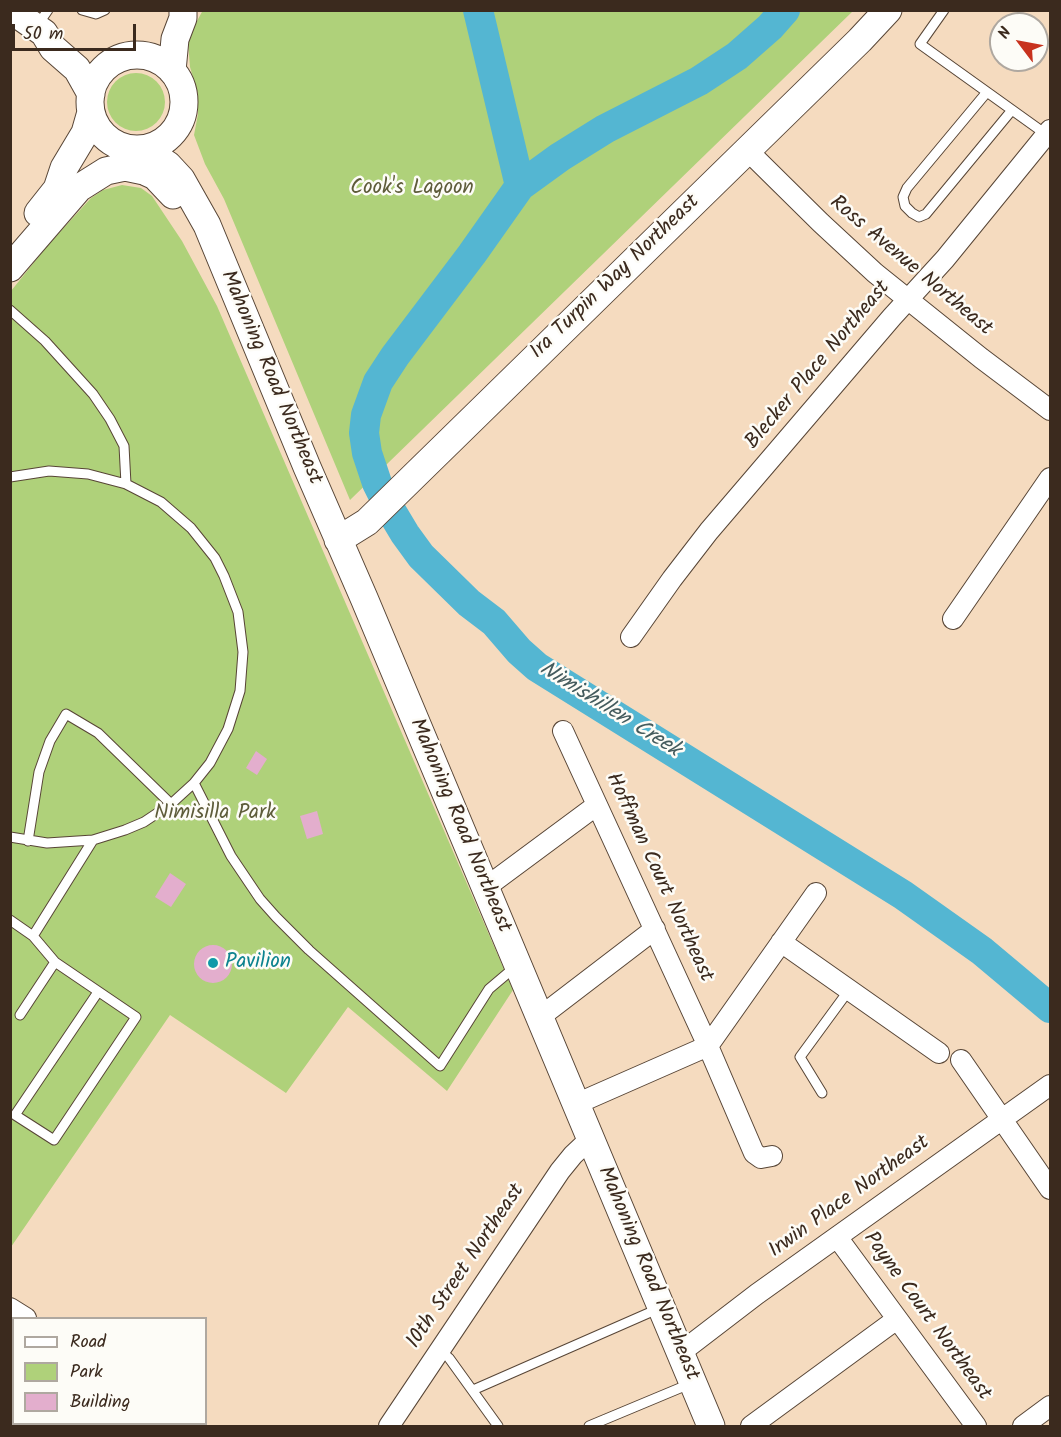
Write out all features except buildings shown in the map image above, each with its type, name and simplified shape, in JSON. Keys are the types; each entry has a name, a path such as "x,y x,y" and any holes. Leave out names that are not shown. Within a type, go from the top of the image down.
{"main road":[{"path":"11,10 43,24 61,37 86,50 127,58 159,61 172,70 182,87 183,113 177,127 159,144 105,155 92,163 75,179 57,189"},
{"path":"10,247 57,189 64,168 85,133 98,77 105,68 127,58 154,39 172,10"},
{"path":"172,70 173,45 183,18 183,10"},
{"name":"Ira Turpin Way Northeast","path":"338,540 367,522 888,10"},
{"path":"43,24 53,48 79,71 97,126 115,144 137,149"},
{"name":"Mahoning Road Northeast","path":"177,127 183,151 202,184 207,225"},
{"name":"Mahoning Road Northeast","path":"137,149 162,160 181,179 207,225 711,1426"},
{"path":"10,268 79,188 106,171 119,167 136,168 155,176 168,189 196,233 223,294 240,304"}],"street":[{"name":"Blecker Place Northeast","path":"631,637 709,531 907,300 945,259 1049,133"},
{"name":"Ross Avenue Northeast","path":"747,150 821,224 907,300 1050,410"},
{"path":"953,619 1050,478"},
{"name":"Hoffman Court Northeast","path":"563,731 708,1046"},
{"path":"485,888 597,805"},
{"path":"576,1104 708,1046 816,893"},
{"path":"540,1017 655,929"},
{"path":"781,942 939,1053"},
{"path":"708,1046 754,1153 761,1158 772,1156"},
{"path":"961,1060 1050,1189"},
{"name":"Irwin Place Northeast","path":"680,1353 837,1237 1050,1085"},
{"name":"10th Street Northeast","path":"389,1426 560,1171 590,1139"},
{"name":"Payne Court Northeast","path":"837,1237 976,1426"},
{"path":"10,1308 24,1317"},
{"path":"751,1426 897,1319"},
{"path":"1023,1426 1050,1406"}],"lane":[{"path":"82,10 96,14 105,10"},
{"path":"944,10 920,45 1012,110 1049,133"},
{"path":"987,92 907,188 903,197 905,206 912,213 919,217 926,214 1012,110"},
{"path":"10,310 15,312 45,341 93,394 110,419 124,446 126,484"},
{"path":"10,477 39,472 69,471 88,474 126,484 161,502 197,535 215,558 238,612 243,662 240,691 235,710 220,746 194,783 171,804 144,822 93,840 67,843 28,841 10,837"},
{"path":"28,841 39,772 50,741 66,714 98,733 171,804"},
{"path":"194,783 231,856 260,899 309,950 440,1066 489,989 518,964"},
{"path":"33,936 93,840"},
{"path":"10,920 33,936 55,962 136,1017 54,1140 15,1114 98,992"},
{"path":"20,1015 55,962"},
{"path":"822,1093 800,1057 849,990"},
{"path":"473,1390 661,1307"},
{"path":"440,1350 449,1358 498,1426"},
{"path":"589,1426 692,1382"}],"green space":[{"name":"Cook's Lagoon","path":"203,10 853,11 350,500 224,199 205,164 194,135 198,114 198,94 190,67 188,42"},
{"path":"130,73 142,73 157,81 165,96 165,108 157,123 142,131 130,131 115,123 107,108 107,96 115,81"},
{"name":"Nimisilla Park","path":"122,185 141,188 152,196 182,241 217,306 513,990 447,1091 348,1007 286,1093 170,1015 11,1247 11,291 48,245 91,198 103,190"}],"waterway":[{"path":"478,10 520,186"},
{"name":"Nimishillen Creek","path":"785,10 770,27 737,56 699,81 605,129 560,157 520,186 378,382 366,415 364,433 367,453 377,483 390,509 421,556 469,603 494,622 519,651 537,667 903,895 982,951 1050,1008"}],"place":[{"name":"Pavilion","path":"213,963"}]}
